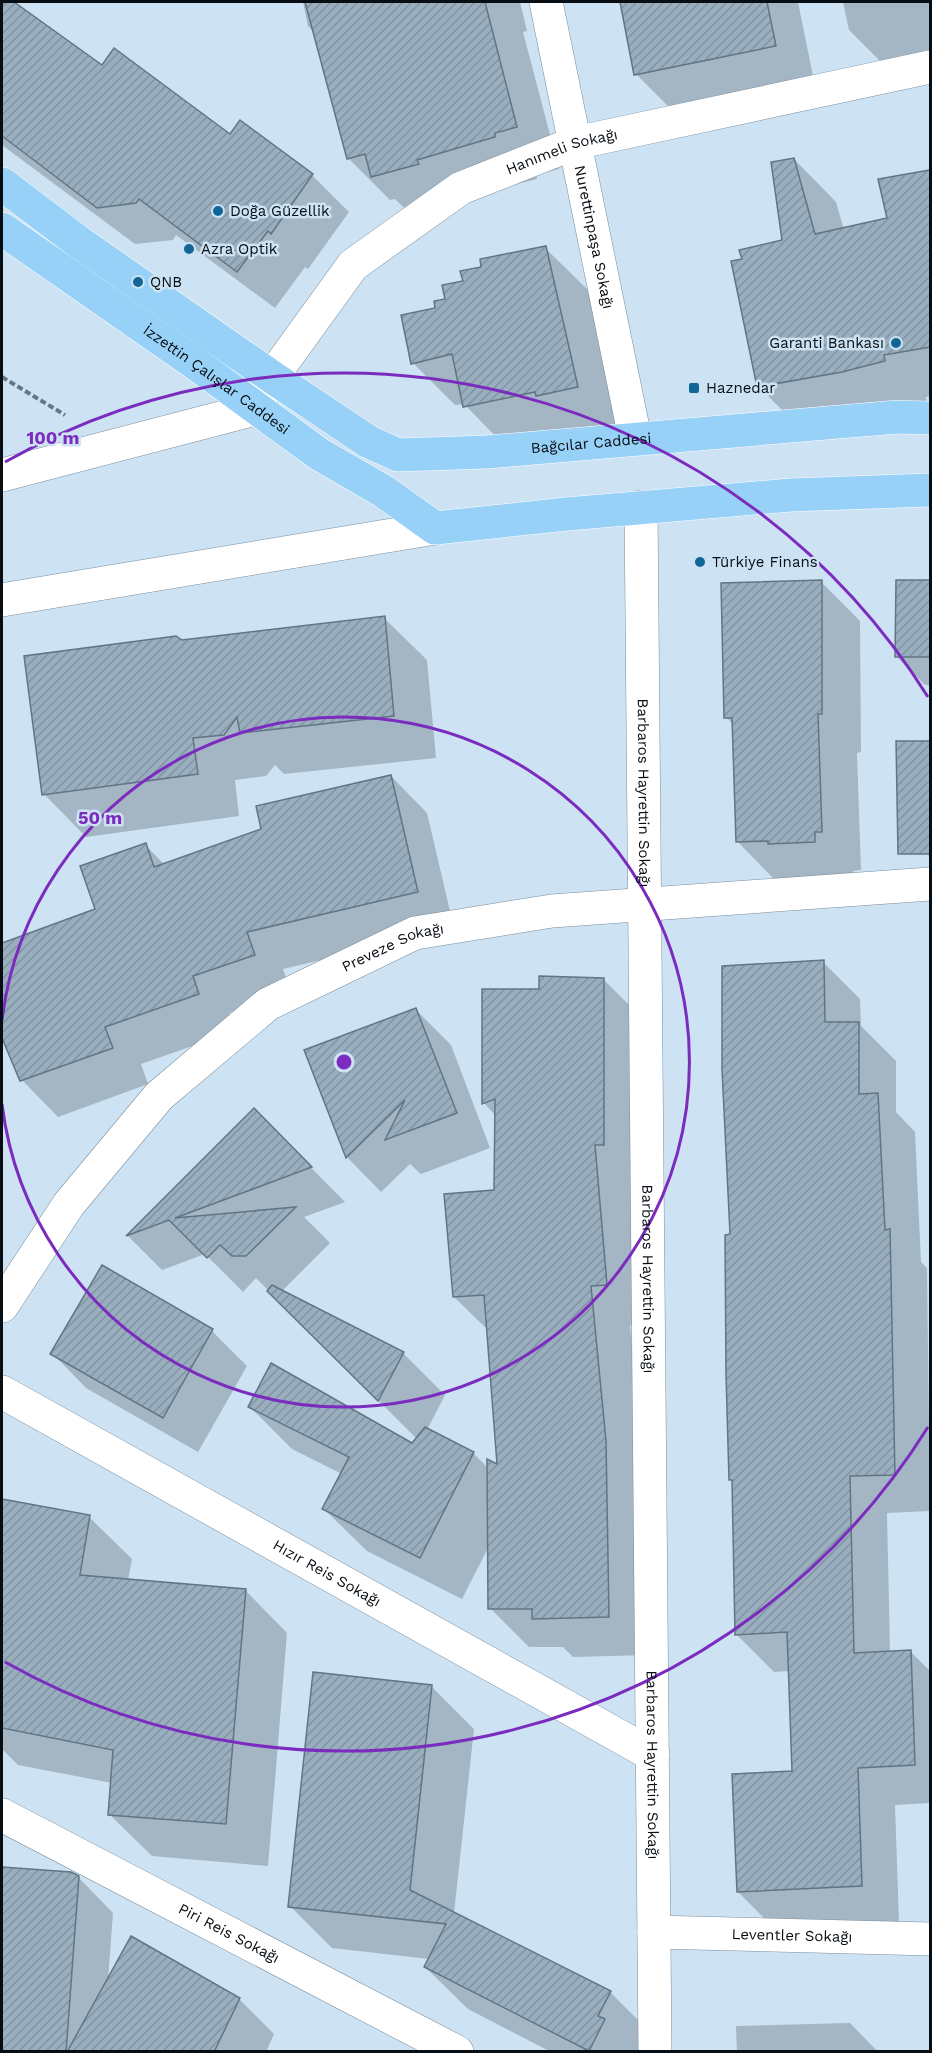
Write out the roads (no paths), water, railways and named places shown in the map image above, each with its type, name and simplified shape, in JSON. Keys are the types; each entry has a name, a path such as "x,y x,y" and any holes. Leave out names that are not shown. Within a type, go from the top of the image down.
{"main road":[{"path":"2,184 80,243 272,377"},
{"name":"İzzettin Çalışlar Caddesi","path":"2,229 196,364 319,454 383,491 435,528"},
{"name":"Bağcılar Caddesi","path":"272,377 369,442 398,454 487,452 897,417 930,418"},
{"path":"435,528 641,507 791,495 930,490"}],"street":[{"name":"Nurettinpaşa Sokağı","path":"546,2 635,438"},
{"name":"Hanımeli Sokağı","path":"255,409 272,377 353,265 461,188 575,142 930,66"},
{"path":"2,475 255,409"},
{"name":"Barbaros Hayrettin Sokağı","path":"641,507 655,2052"},
{"path":"2,600 435,528"},
{"name":"Preveze Sokağı","path":"2,1306 69,1204 159,1095 268,1004 415,933 552,911 930,884"},
{"name":"Hızır Reis Sokağı","path":"2,1392 653,1755"},
{"name":"Piri Reis Sokağı","path":"2,1815 457,2052"},
{"name":"Leventler Sokağı","path":"654,1932 930,1939"}],"place":[{"name":"Doğa Güzellik","path":"218,211"},
{"name":"Azra Optik","path":"189,249"},
{"name":"QNB","path":"138,282"},
{"name":"Garanti Bankası","path":"896,343"},
{"name":"Haznedar","path":"694,388"},
{"name":"Türkiye Finans","path":"700,562"}]}
